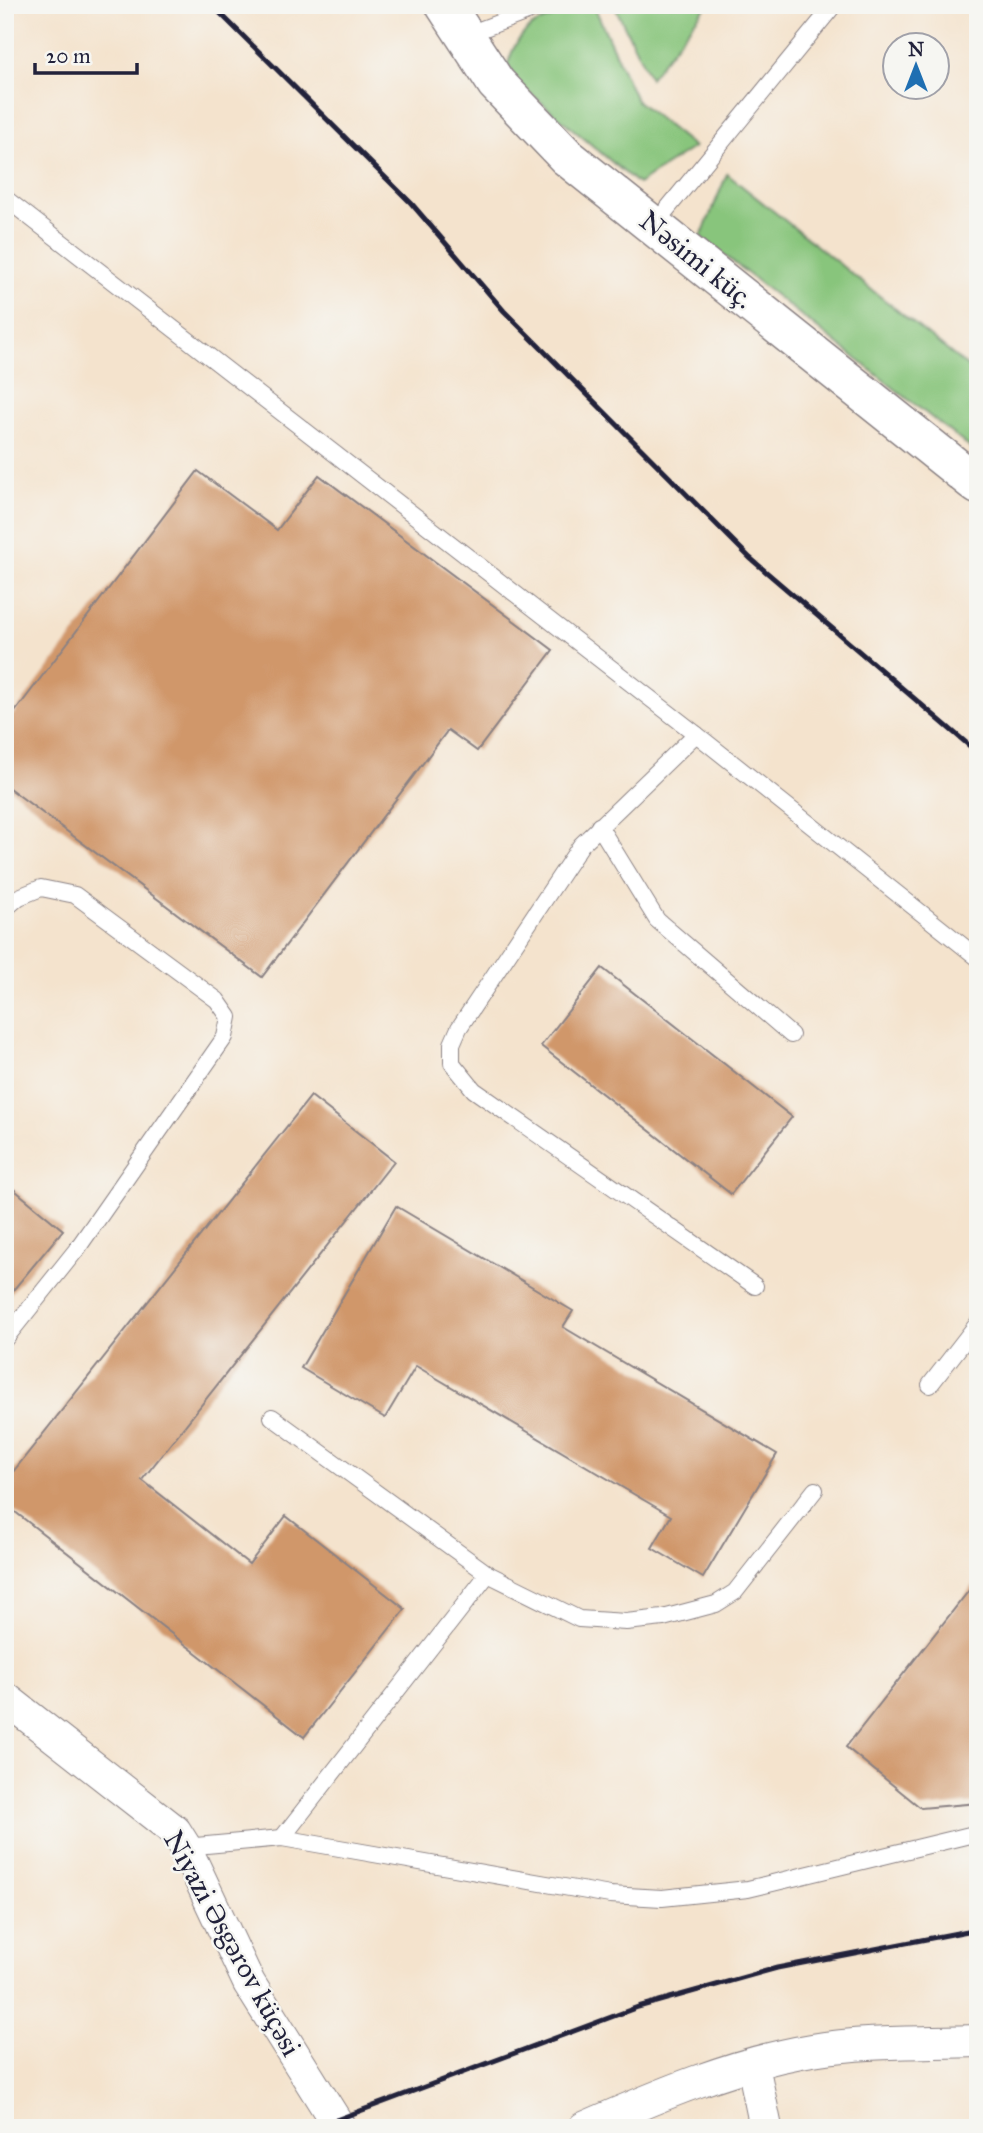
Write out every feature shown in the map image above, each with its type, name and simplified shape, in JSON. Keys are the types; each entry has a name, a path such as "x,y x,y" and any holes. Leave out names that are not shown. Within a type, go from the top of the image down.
{"street":[{"name":"Nəsimi küç.","path":"454,21 496,83 542,134 978,485"},
{"name":"Niyazi Əsgərov küçəsi","path":"5,1698 155,1813 186,1847 249,1983 340,2128"},
{"path":"584,2128 658,2096 753,2065 810,2050 880,2042 978,2041"},
{"path":"753,2065 766,2128"}],"lane":[{"path":"454,21 546,5"},
{"path":"654,225 834,5"},
{"path":"5,198 696,734 978,958"},
{"path":"696,734 581,845 459,1028 452,1044 452,1063 474,1090 755,1286"},
{"path":"599,827 656,920 791,1035"},
{"path":"5,909 19,897 41,888 75,895 217,1000 229,1017 225,1037 108,1204 5,1339"},
{"path":"930,1385 978,1324"},
{"path":"272,1417 488,1574 579,1619 626,1622 663,1618 716,1604 736,1592 815,1490"},
{"path":"282,1838 488,1574"},
{"path":"186,1847 282,1838 610,1895 662,1898 748,1889 978,1833"}],"green space":[{"path":"614,5 707,5 650,78"},
{"path":"594,6 636,100 694,147 638,184 517,82 508,64 514,48 530,28 551,18"},
{"path":"727,174 978,375 978,454 701,237"}],"building":[{"path":"198,471 277,530 319,475 553,650 477,751 448,730 262,977 5,785 5,725"},
{"path":"602,968 792,1117 731,1194 541,1046"},
{"path":"311,1096 394,1161 142,1480 249,1564 286,1516 405,1609 304,1737 5,1504 5,1482"},
{"path":"5,1182 63,1230 5,1300"},
{"path":"396,1206 573,1311 563,1327 777,1454 703,1578 652,1548 671,1516 416,1366 385,1418 301,1368"},
{"path":"978,1579 978,1803 921,1808 846,1747"}],"railway":[{"path":"212,5 411,203 504,311 750,558 978,753"},
{"path":"304,2128 336,2120 638,2007 777,1968 978,1929"}]}
